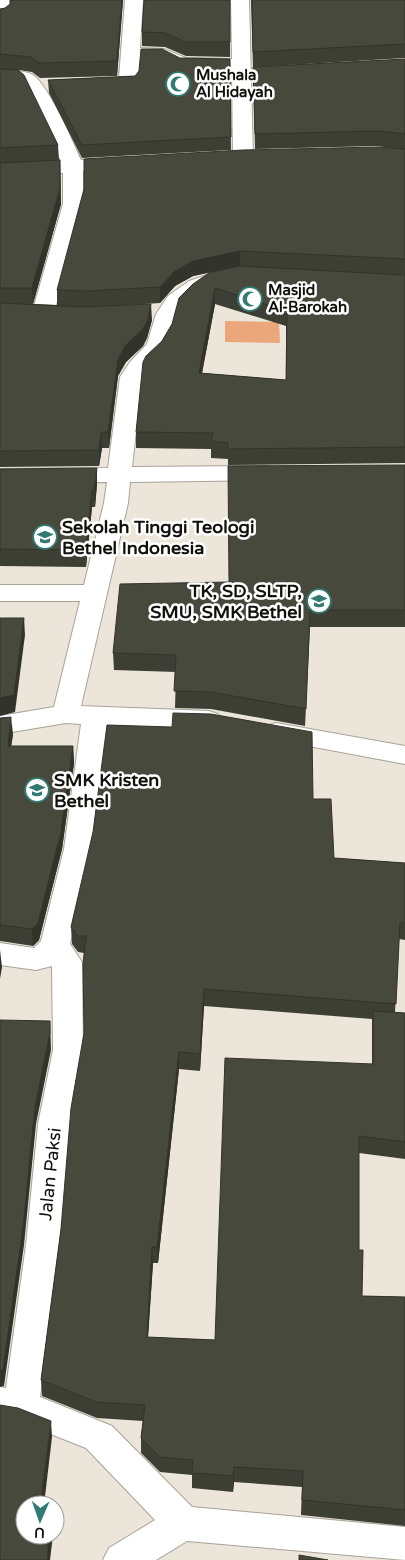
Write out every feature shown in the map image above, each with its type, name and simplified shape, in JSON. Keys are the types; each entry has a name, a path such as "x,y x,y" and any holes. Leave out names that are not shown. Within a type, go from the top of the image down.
{"street":[{"path":"0,17 3,0"},
{"path":"83,85 128,83 132,54 134,0"},
{"path":"223,158 253,156 242,70 240,0"},
{"path":"132,54 154,54 175,57 181,63 242,70 261,75"},
{"path":"0,76 25,78 34,86 60,133 73,165 73,204 43,313"},
{"path":"34,86 56,85"},
{"path":"0,171 143,162"},
{"path":"66,714 116,503 131,377 135,368 153,351 160,339 158,312 201,282 221,276 240,274"},
{"path":"0,476 284,473"},
{"path":"0,593 95,593"},
{"path":"0,725 66,714 211,720 405,755"},
{"path":"0,954 36,959 42,958 55,946 78,849 96,715"},
{"name":"Jalan Paksi","path":"11,1405 43,1245 54,1124 68,1050 67,962 55,946"},
{"path":"11,1405 99,1437 183,1524"},
{"path":"122,1560 183,1524 405,1544"}],"shaded area":[{"path":"225,321 279,322 280,343 225,342"}],"building":[{"path":"10,0 122,0 117,61 39,63 31,57 0,54 0,9 10,4"},
{"path":"144,0 230,0 230,42 186,42 165,33 142,32"},
{"path":"252,0 405,0 405,44 253,52"},
{"path":"141,49 162,49 180,58 230,59 231,137 82,145 48,80 135,76 139,71"},
{"path":"405,59 405,134 378,131 255,134 253,67"},
{"path":"0,69 18,70 24,75 58,145 0,148"},
{"path":"378,147 405,149 405,259 240,251 193,261 175,271 160,287 86,291 57,290 84,189 84,159 243,150"},
{"path":"60,160 60,188 32,288 0,288 0,163"},
{"path":"240,266 405,275 405,447 228,449 228,443 211,441 213,433 136,432 143,362 146,356 162,341 172,324 179,298 193,284 209,273","holes":["215,288 287,311 286,380 199,373"]},
{"path":"0,303 86,307 151,304 147,322 142,330 125,346 118,360 108,432 101,432 99,450 0,451"},
{"path":"405,465 405,610 310,610 306,709 211,692 174,691 176,655 113,653 120,584 229,582 228,466"},
{"path":"97,468 94,490 92,490 86,550 0,549 0,469"},
{"path":"0,618 24,618 14,695 0,698"},
{"path":"173,713 211,714 312,732 313,799 331,799 334,858 405,863 405,923 400,922 396,1004 204,989 200,1054 179,1052 157,1247 152,1247 147,1337 215,1340 225,1058 373,1064 373,1011 405,1013 405,1142 359,1136 359,1250 363,1250 362,1296 405,1297 405,1510 302,1500 303,1471 234,1467 233,1476 192,1473 193,1460 160,1457 141,1438 145,1405 96,1402 41,1380 61,1229 71,1108 84,1033 83,964 86,936 77,936 71,927 93,832 107,725 172,727"},
{"path":"11,717 8,746 73,746 61,832 38,923 32,929 0,925 0,718"},
{"path":"0,1020 50,1021 50,1033 35,1107 23,1228 3,1370 0,1370"},
{"path":"0,1405 18,1408 51,1421 42,1495 15,1495 15,1545 48,1545 47,1560 0,1560"},
{"path":"299,1555 328,1560 299,1560"}],"place":[{"name":"Mushala Al Hidayah","path":"178,84"},
{"name":"Masjid Al-Barokah","path":"250,299"},
{"name":"Sekolah Tinggi Teologi Bethel Indonesia","path":"45,537"},
{"name":"TK, SD, SLTP, SMU, SMK Bethel","path":"319,601"},
{"name":"SMK Kristen Bethel","path":"37,790"}]}
